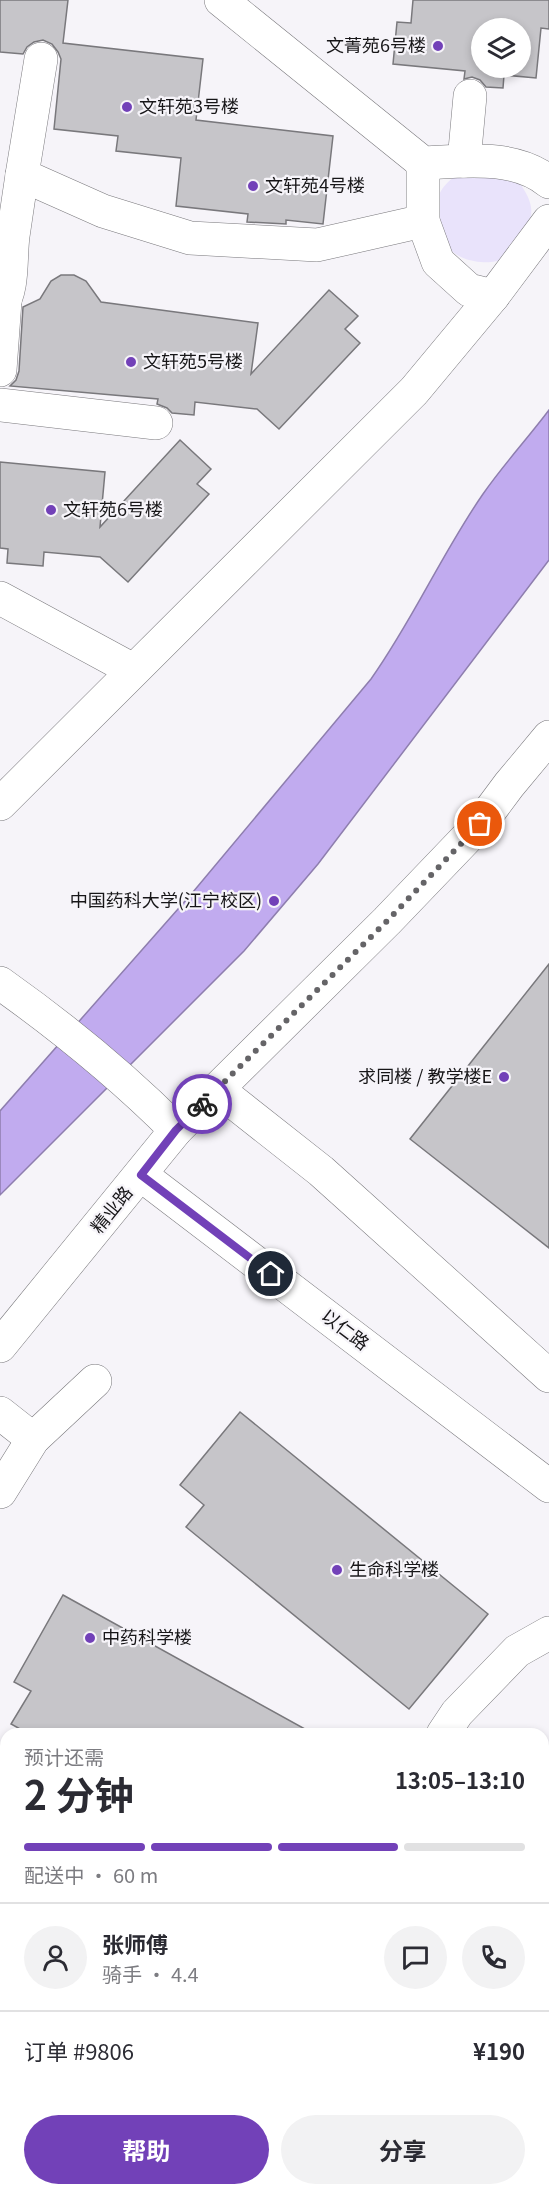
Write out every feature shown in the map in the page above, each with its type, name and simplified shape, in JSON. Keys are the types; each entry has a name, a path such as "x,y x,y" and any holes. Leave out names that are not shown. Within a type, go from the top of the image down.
{"street":[{"path":"221,0 423,163 464,160 528,167 549,182"},
{"path":"0,370 3,305 41,59"},
{"path":"464,160 470,96"},
{"path":"423,163 423,221 438,262 469,290 493,296"},
{"path":"22,175 103,211 190,238 317,245 423,221"},
{"path":"0,804 414,391 493,296 539,254 549,221"},
{"path":"0,405 156,423"},
{"path":"0,598 133,670"},
{"name":"精业路","path":"0,1346 176,1130 387,921 480,824 549,737"},
{"path":"0,983 36,1009 149,1103 176,1130"},
{"path":"217,1089 321,1171 549,1376"},
{"name":"以仁路","path":"141,1175 549,1486"},
{"path":"0,1492 33,1439 94,1381"},
{"path":"0,1413 33,1439"},
{"path":"446,1728 457,1713 517,1651 549,1633"}],"shaded area":[{"path":"461,172 519,182 527,196 531,209 529,222 511,251 502,259 487,262 471,261 462,258 448,248 443,241 437,224 438,197 445,185"},
{"path":"549,410 549,560 318,864 244,951 0,1195 0,1111 193,892 371,679 400,634 468,516"}],"building":[{"path":"0,0 68,0 63,43 203,59 196,120 333,136 323,224 286,220 286,224 247,222 248,214 176,206 181,158 116,151 118,136 54,129 61,59 52,44 43,40 34,42 23,54 0,52"},
{"name":"文菁苑6号楼","path":"413,0 549,0 549,29 541,28 536,78 531,78 531,18 471,18 471,77 464,79 465,71 393,64 397,22 411,23"},
{"name":"文菁苑6号楼","path":"475,78 504,78 503,88 486,87"},
{"name":"文轩苑5号楼","path":"61,275 74,275 86,281 101,302 258,323 251,374 329,290 358,316 345,329 360,343 279,429 257,409 195,402 194,415 172,413 157,404 158,399 10,386 16,380 19,371 23,307 40,299 51,281"},
{"name":"文轩苑6号楼","path":"180,440 211,469 197,484 209,494 128,582 100,557 44,552 43,566 7,563 8,549 0,548 0,462 105,472 100,527"},
{"name":"求同楼 / 教学楼E","path":"549,964 549,1248 410,1139"},
{"name":"生命科学楼","path":"240,1412 488,1614 409,1709 186,1527 204,1505 180,1485"},
{"name":"中药科学楼","path":"63,1595 303,1728 18,1728 11,1724 31,1691 14,1682"}],"way so far":[{"path":"202,1104 387,921 480,824"}],"place":[{"name":"文菁苑6号楼","path":"438,46"},
{"name":"文轩苑3号楼","path":"127,107"},
{"name":"文轩苑4号楼","path":"253,186"},
{"name":"文轩苑5号楼","path":"131,362"},
{"name":"文轩苑6号楼","path":"51,510"},
{"name":"中国药科大学(江宁校区)","path":"274,901"},
{"name":"求同楼 / 教学楼E","path":"504,1077"},
{"name":"生命科学楼","path":"337,1570"},
{"name":"中药科学楼","path":"90,1638"}],"route":[{"path":"202,1104 176,1130 141,1175 271,1274"}]}
